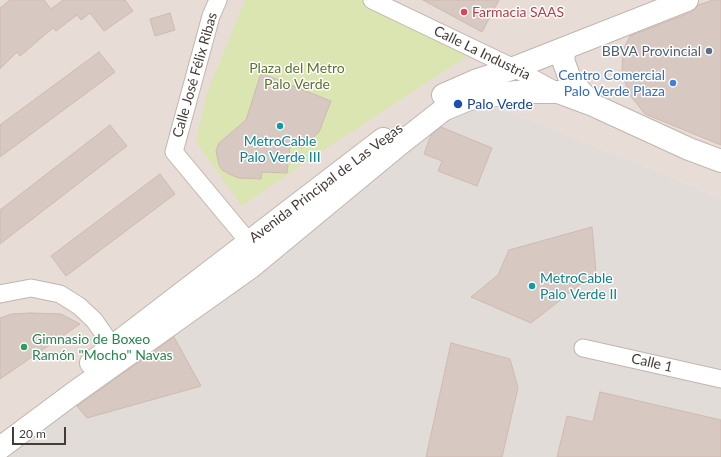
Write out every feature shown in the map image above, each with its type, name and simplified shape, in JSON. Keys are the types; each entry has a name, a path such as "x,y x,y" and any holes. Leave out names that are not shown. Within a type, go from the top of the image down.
{"street":[{"name":"Calle José Félix Ribas","path":"218,0 211,16 174,152 248,241"},
{"name":"Calle La Industria","path":"372,0 514,68 558,92 593,105 689,149 721,161"},
{"name":"Avenida Principal de Las Vegas","path":"0,430 113,347 248,241 438,98 475,81 514,68 687,0"},
{"name":"Calle La Industria","path":"566,48 563,60 570,79 593,105"},
{"name":"Avenida Principal de Las Vegas","path":"0,448 71,395 251,267 443,110 469,99 490,95 516,92 558,92"},
{"path":"248,241 251,267"},
{"path":"0,294 31,288 60,294 79,306 94,320 113,347"},
{"name":"Calle 1","path":"583,348 721,379"}],"shaded area":[{"path":"0,0 721,0 721,199 669,176 536,122 492,106 0,457"},
{"path":"492,106 536,122 669,176 721,199 721,457 6,457 428,118"}],"green space":[{"name":"Plaza del Metro Palo Verde","path":"245,0 377,0 472,53 310,159 242,206 196,142 206,96"}],"building":[{"path":"10,0 44,0 51,9 63,0 125,0 133,11 104,31 90,13 81,20 77,15 56,31 53,28 20,56 17,52 0,69 0,8"},
{"path":"423,0 499,0 482,32"},
{"name":"Centro Comercial Palo Verde Plaza","path":"713,0 721,0 721,145 645,114 629,94 622,72 623,50 630,36 692,12 698,5"},
{"path":"170,13 175,30 155,36 150,19"},
{"path":"99,52 115,72 0,157 0,125"},
{"name":"MetroCable Palo Verde III","path":"261,73 331,101 319,132 302,148 290,146 287,173 262,172 261,179 239,178 222,170 219,165 216,151 219,143 246,120"},
{"path":"110,125 127,146 0,244 0,210"},
{"path":"441,127 492,148 477,186 438,171 442,161 424,154 431,135"},
{"path":"160,174 175,194 66,276 51,256"},
{"name":"MetroCable Palo Verde II","path":"592,227 596,272 531,323 471,297 498,275 509,250"},
{"name":"Gimnasio de Boxeo Ramón \"Mocho\" Navas","path":"11,314 61,314 80,324 0,379 0,318"},
{"path":"174,337 201,386 87,418 77,406"},
{"path":"451,343 510,359 518,388 502,457 426,457"},
{"path":"600,392 721,420 721,457 557,457 567,416 593,422"}],"place":[{"name":"Farmacia SAAS","path":"464,12"},
{"name":"BBVA Provincial","path":"709,51"},
{"name":"Centro Comercial Palo Verde Plaza","path":"673,83"},
{"name":"Palo Verde","path":"458,104"},
{"name":"MetroCable Palo Verde III","path":"280,126"},
{"name":"MetroCable Palo Verde II","path":"532,286"},
{"name":"Gimnasio de Boxeo Ramón \"Mocho\" Navas","path":"24,347"}]}
